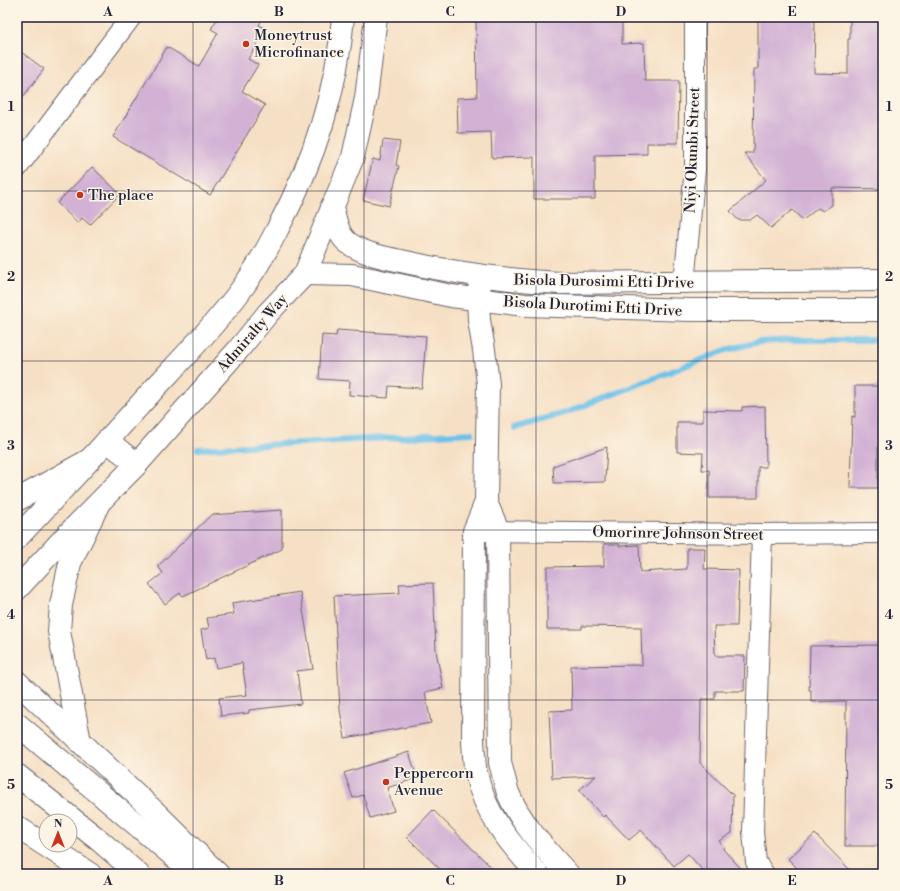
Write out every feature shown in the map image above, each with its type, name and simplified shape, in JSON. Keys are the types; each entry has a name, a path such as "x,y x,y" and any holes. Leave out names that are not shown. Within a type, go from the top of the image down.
{"main road":[{"path":"17,538 204,335 238,294 265,254 290,207 310,162 324,122 335,76 344,17"},
{"name":"Admiralty Way","path":"17,589 68,534 137,464 238,350 268,313 305,274 353,157 366,98 376,17"},
{"name":"Bisola Durosimi Etti Drive","path":"332,206 338,228 346,241 366,253 414,264 515,281 559,283 684,283 883,280"},
{"name":"Bisola Durotimi Etti Drive","path":"305,274 352,275 451,296 525,305 683,310 883,310"},
{"path":"481,276 478,299 479,320 488,384 486,502 474,531 473,742 476,773 487,806 500,828 519,853 538,874"},
{"path":"107,441 137,464"},
{"path":"17,500 89,460"},
{"path":"486,502 498,530 500,763 508,793 523,822 568,874"},
{"path":"80,742 58,630 61,605 70,563 98,505"},
{"path":"17,682 156,812 218,874"},
{"path":"17,724 195,874"},
{"path":"17,775 138,874"},
{"path":"17,827 90,874"}],"street":[{"path":"17,168 131,17"},
{"name":"Niyi Okunbi Street","path":"684,283 695,169 695,17"},
{"name":"Omorinre Johnson Street","path":"474,531 498,530 762,534 883,533"},
{"path":"762,534 753,832 756,862 764,874"}],"building":[{"path":"218,17 263,17 259,25 266,29 248,59 258,65 242,91 265,105 210,195 113,137 167,47 199,66 218,33 211,29"},
{"path":"476,17 622,17 622,44 644,43 645,81 679,81 678,143 647,143 647,154 595,155 595,199 534,199 534,157 492,158 491,132 458,133 457,98 477,97"},
{"path":"758,17 815,17 814,73 848,74 848,39 850,39 850,17 883,17 883,189 832,188 832,205 823,211 818,208 803,220 792,210 771,228 757,215 750,220 738,220 730,211 766,180 744,153 753,153 754,69 758,69"},
{"path":"17,49 44,69 17,105"},
{"path":"383,140 400,142 396,165 399,166 389,206 363,200 373,159 380,161"},
{"path":"92,167 120,194 90,225 82,218 78,223 57,203"},
{"path":"337,330 426,336 422,388 389,386 388,398 349,395 350,381 319,379 322,335 336,336"},
{"path":"855,386 883,386 883,447 878,447 878,488 850,488 852,416 855,417"},
{"path":"765,406 766,467 758,467 758,498 709,498 709,470 702,470 703,453 677,452 677,422 703,422 703,410 742,411 742,407"},
{"path":"607,447 605,482 554,483 553,466"},
{"path":"282,510 282,549 183,596 180,593 165,604 149,584 163,573 158,566 211,515"},
{"path":"604,544 619,544 619,546 639,545 640,572 687,569 687,548 705,548 704,569 739,570 737,626 714,626 715,656 745,656 744,691 715,691 715,699 701,699 700,763 733,795 732,833 719,841 724,847 723,849 746,874 706,874 688,854 674,866 641,830 629,840 605,815 603,817 579,790 596,776 552,778 549,711 572,710 571,666 642,665 641,627 582,626 582,629 547,629 547,567 604,566"},
{"path":"433,583 436,651 443,688 425,692 431,723 345,738 340,710 334,596 400,593 399,584"},
{"path":"300,592 313,669 297,671 301,704 249,710 249,713 221,716 219,698 247,695 242,663 216,668 214,658 206,660 201,630 209,628 207,618 234,614 232,603"},
{"path":"883,645 883,846 845,846 846,701 811,702 811,690 809,690 810,646"},
{"path":"409,752 417,778 387,788 394,811 370,818 363,795 353,798 344,773"},
{"path":"433,810 498,874 445,874 407,837"},
{"path":"815,834 854,874 803,874 788,859"}],"waterway":[{"path":"514,428 568,412 726,350 759,342 795,340 883,340"},
{"path":"198,449 472,433"}],"place":[{"name":"Moneytrust Microfinance","path":"246,44"},
{"name":"The place","path":"80,195"},
{"name":"Peppercorn Avenue","path":"386,782"}]}
